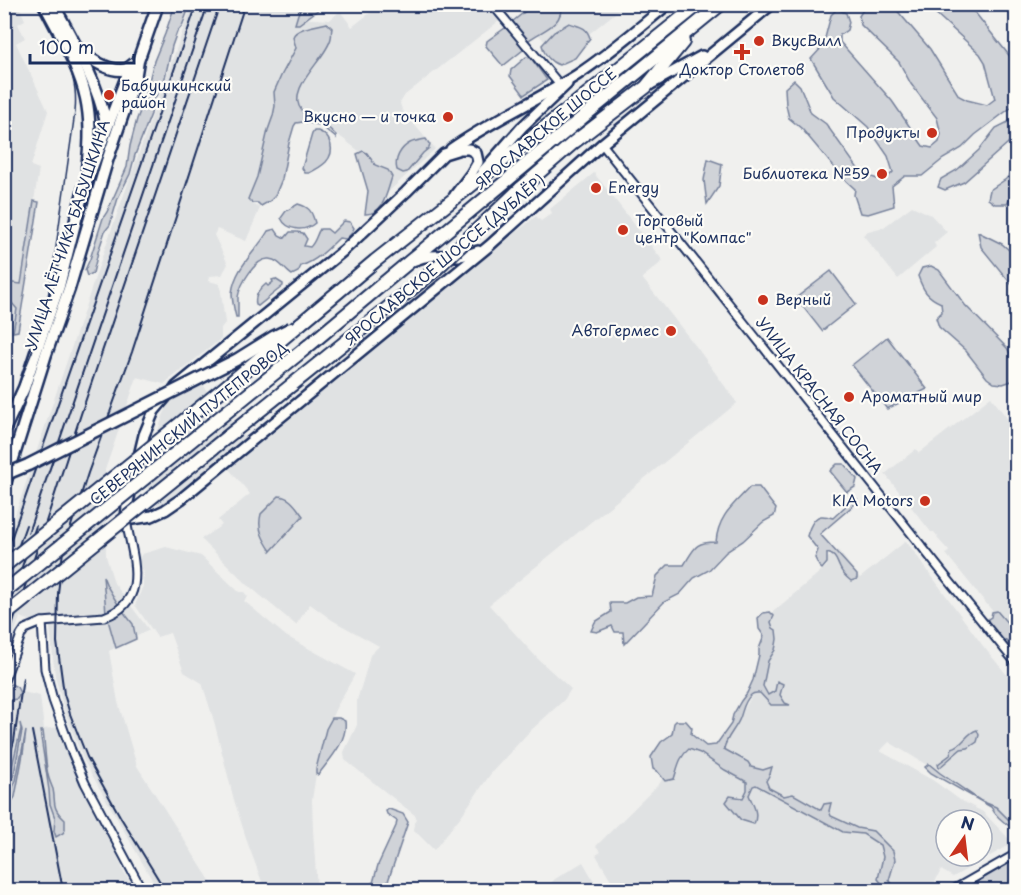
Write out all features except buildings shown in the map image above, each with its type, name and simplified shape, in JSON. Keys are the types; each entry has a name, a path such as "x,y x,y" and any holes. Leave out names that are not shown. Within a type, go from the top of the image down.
{"main road":[{"path":"44,4 79,74 87,99 89,156 84,188"},
{"path":"54,4 100,98 107,127 107,161"},
{"name":"УЛИЦА ЛЁТЧИКА БАБУШКИНА","path":"4,487 158,4"},
{"name":"ЯРОСЛАВСКОЕ ШОССЕ","path":"375,261 699,4"},
{"name":"ЯРОСЛАВСКОЕ ШОССЕ","path":"391,277 722,4"},
{"path":"4,616 435,270 519,189 573,143 646,87 699,23"},
{"path":"79,51 96,63 117,69 126,69 138,61"},
{"name":"УЛИЦА ЛЁТЧИКА БАБУШКИНА","path":"4,430 24,388 59,286 84,188 128,76 138,61"},
{"name":"СЕВЕРЯНИНСКИЙ ПУТЕПРОВОД","path":"4,566 214,396 375,261"},
{"name":"СЕВЕРЯНИНСКИЙ ПУТЕПРОВОД","path":"4,592 308,347 391,277"},
{"path":"4,475 236,360 273,337 300,324"}],"street":[{"path":"492,4 559,84"},
{"path":"466,190 522,127 577,75 668,4"},
{"name":"ЯРОСЛАВСКОЕ ШОССЕ (ДУБЛЁР)","path":"127,525 165,510 181,499 489,246 602,144 772,4"},
{"path":"646,87 720,46"},
{"path":"4,681 21,635 26,629 42,622 104,617 126,604 135,581 127,525 127,506 144,435 154,411 165,398 343,251 444,154 484,127 577,75"},
{"name":"УЛИЦА КРАСНАЯ СОСНА","path":"602,144 940,570 1017,663"},
{"path":"444,154 469,149 476,153 478,162 448,204"},
{"path":"408,263 436,255 465,256 489,246"},
{"path":"42,622 45,669 53,700 71,750 85,783 142,891"},
{"path":"952,891 1017,854"}],"shaded area":[{"path":"18,4 25,20 18,24 25,38 16,43 48,111 31,166 39,169 17,309 5,365 4,5"},
{"path":"388,4 486,5 499,21 405,95 400,103 402,110 435,149 386,194 359,151 315,117 293,104 250,203 260,208 246,241 217,229 214,235 228,264 222,275 210,276 209,281 220,284 225,323 221,328 221,339 164,384 137,377 105,470 106,556 114,583 149,630 109,651 118,702 137,766 216,890 158,890 84,761 65,713 55,676 50,627 20,617 5,660 5,545 105,248 192,5 307,5 299,18 330,20 340,11 352,27 380,5 384,7"},
{"path":"561,4 561,11 556,22 526,41 514,28 512,22 533,5"},
{"path":"175,5 190,5 182,26 177,32 164,82 152,103 151,114 130,174 118,198 110,225 105,231 93,273 87,276 85,270 103,218 127,167 130,146 154,61"},
{"path":"303,5 312,5 319,9 299,24 295,24 298,14"},
{"path":"513,5 625,5 559,58"},
{"path":"866,5 894,7 930,49 959,96 967,100 987,105 995,99 985,62 980,54 929,5 969,5 1012,59 1016,60 1016,101 1013,106 962,148 943,159 922,176 905,176 892,186 894,206 868,214 860,213 854,195 855,189 802,129 789,118 785,88 794,80 800,86 811,113 826,124 861,173 877,179 888,177 893,172 888,156 868,127 834,97 811,59 823,46 831,15 837,9 846,13 849,22 847,30 840,35 840,42 892,101 923,146 932,148 939,142 941,134 937,118 911,84 899,62 861,25 859,16"},
{"path":"327,23 332,28 331,38 302,84 298,93 298,102 304,113 327,127 336,135 336,138 320,125 296,123 289,143 282,179 275,196 261,206 258,203 252,203 248,199 257,177 273,116 274,92 296,48 293,37 298,31"},
{"path":"569,23 584,29 590,38 575,58 559,65 548,57 542,45 554,32"},
{"path":"505,28 523,50 503,66 486,46 487,41"},
{"path":"526,57 531,58 547,80 524,95 510,76 511,70"},
{"path":"1016,118 1016,136 964,182 945,190 938,187 941,179 957,170 979,150 996,128"},
{"path":"314,131 326,136 331,144 331,153 326,162 309,173 305,173 302,168"},
{"path":"426,139 430,145 429,148 407,172 397,170 397,158 403,148 412,142"},
{"path":"363,151 375,165 388,170 392,177 381,206 377,211 365,214 368,191 357,154"},
{"path":"708,159 722,164 719,186 707,204 704,180"},
{"path":"1016,167 1016,193 1013,193 1007,204 995,204 988,199 990,190 1006,179"},
{"path":"594,173 663,261 642,278 737,403 489,605 538,659 571,689 564,700 528,733 492,772 434,850 414,830 416,816 345,760 344,752 357,725 357,700 370,655 379,646 332,620 310,604 296,625 249,586 201,539 222,525 218,520 250,494 229,469 536,216 541,221 552,213 550,209"},
{"path":"34,201 39,202 18,331 13,332 17,309 5,300 5,282 21,284"},
{"path":"298,204 310,210 313,215 315,223 311,226 301,229 292,228 287,226 281,218 286,211"},
{"path":"912,206 931,215 947,232 934,243 936,247 898,279 863,235 868,231 884,227"},
{"path":"344,221 350,222 354,228 351,234 346,239 339,238 321,255 301,266 298,272 292,275 279,263 269,259 254,267 238,297 238,317 236,317 232,293 237,275 268,231 275,229 285,238 290,232 303,233 307,239 304,246 310,247 320,229 327,229 332,233"},
{"path":"978,232 1002,244 1016,256 1016,290 981,247"},
{"path":"931,266 939,270 965,305 1007,348 1016,364 1016,388 1012,381 1003,384 994,383 987,378 966,351 939,327 936,318 942,312 941,303 926,292 918,276 922,268"},
{"path":"831,271 856,304 822,331 796,298"},
{"path":"275,279 283,286 258,306 256,305 256,296 259,291"},
{"path":"887,337 927,389 887,409 852,365"},
{"path":"203,384 246,438 165,502 159,504 145,502 159,428 167,407 173,400"},
{"path":"991,397 1016,430 1016,640 946,554 949,551 938,537 931,532 885,474 916,449 919,453"},
{"path":"837,464 844,464 857,479 855,487 847,492 830,471"},
{"path":"750,487 759,487 776,509 774,516 726,552 709,570 694,578 680,594 664,602 624,644 623,632 615,632 612,626 597,632 591,631 595,622 611,612 610,603 625,603 636,597 652,596 657,576 668,565 684,565 696,547 704,543 716,542 723,518"},
{"path":"279,496 290,500 303,516 271,551 262,534 260,519 261,514"},
{"path":"857,499 856,503 820,534 857,575 857,579 851,581 830,554 827,553 827,563 822,569 819,566 815,558 818,550 807,536 816,518 822,516 833,518 852,500"},
{"path":"906,541 983,646 1012,681 1015,679 1016,827 996,807 981,801 889,742 880,751 934,781 975,808 934,808 934,868 969,868 953,877 941,870 934,884 923,890 617,890 596,855 601,852 596,846 660,783 683,740 711,755 733,729 762,678 768,634 761,622 827,566 824,561 838,550 860,578"},
{"path":"166,547 201,556 239,592 244,592 248,597 244,601 286,636 355,674 325,732 316,774 312,800 317,890 265,890 234,800 202,683 184,672 170,633 157,637 135,605 143,586 143,573 137,561 142,554"},
{"path":"103,576 119,606 133,624 136,639 116,648 106,613"},
{"path":"997,611 1016,633 1016,659 1008,649 1008,642 1000,638 988,624 992,612"},
{"path":"770,612 774,616 771,622 776,630 777,639 775,650 768,661 763,686 768,695 775,691 777,681 783,684 780,695 785,703 790,705 771,705 760,693 752,694 745,703 724,749 748,762 751,767 763,770 772,767 766,781 769,788 784,796 793,794 821,810 824,804 831,803 829,811 831,816 857,828 873,831 893,851 895,860 889,880 895,887 885,885 878,879 883,857 880,845 863,834 843,832 756,785 753,786 749,795 756,813 754,824 741,820 726,802 730,796 743,798 747,790 747,782 700,753 689,749 683,755 674,779 665,781 653,769 651,757 661,742 672,734 676,721 686,721 692,728 691,734 706,746 716,745 731,724 733,715 753,680 764,636 759,629 758,618 763,613"},
{"path":"11,684 17,687 20,693 17,699 10,700 5,710 5,688"},
{"path":"5,688 40,696 44,729 59,727 70,762 113,845 124,872 136,890 5,890"},
{"path":"332,718 345,721 344,736 337,750 318,775 316,769 326,729"},
{"path":"20,723 22,731 13,787 26,731 23,754 15,797 5,819 7,787 21,729"},
{"path":"977,730 979,735 977,742 968,748 961,749 939,768 938,764 950,755 952,748"},
{"path":"40,731 43,731 47,769 55,805 65,820 65,830 56,837 55,818 50,804"},
{"path":"929,764 981,801 996,807 1014,825 1011,827 1000,818 994,812 994,808 992,808 931,773 925,767"},
{"path":"389,809 403,814 408,822 385,890 371,890 378,865 396,826 397,821 387,814 386,811"},
{"path":"994,823 1013,843 994,854"},
{"path":"1016,859 1016,890 964,890 1014,860"},
{"path":"583,862 599,890 544,890 555,879"}],"tram line":[{"path":"4,420 32,352 48,297 76,100 71,70 38,4"}],"railway":[{"path":"4,559 197,4"},
{"path":"28,533 208,4"},
{"path":"4,651 81,414 220,4"},
{"path":"165,890 87,757 70,714 64,694 57,642 58,593 63,551 88,473 132,352 245,4"},
{"path":"4,587 26,525"},
{"path":"4,619 36,526"},
{"path":"4,774 14,741 23,678"},
{"path":"32,731 63,890"}],"place":[{"name":"ВкусВилл","path":"759,41"},
{"name":"Доктор Столетов","path":"742,52"},
{"name":"Бабушкинский район","path":"109,95"},
{"name":"Вкусно — и точка","path":"448,117"},
{"name":"Продукты","path":"932,133"},
{"name":"Библиотека №59","path":"882,174"},
{"name":"Energy","path":"596,188"},
{"name":"Торговый центр \"Компас\"","path":"623,230"},
{"name":"Верный","path":"763,300"},
{"name":"АвтоГермес","path":"671,331"},
{"name":"Ароматный мир","path":"849,397"},
{"name":"KIA Motors","path":"925,501"}]}
